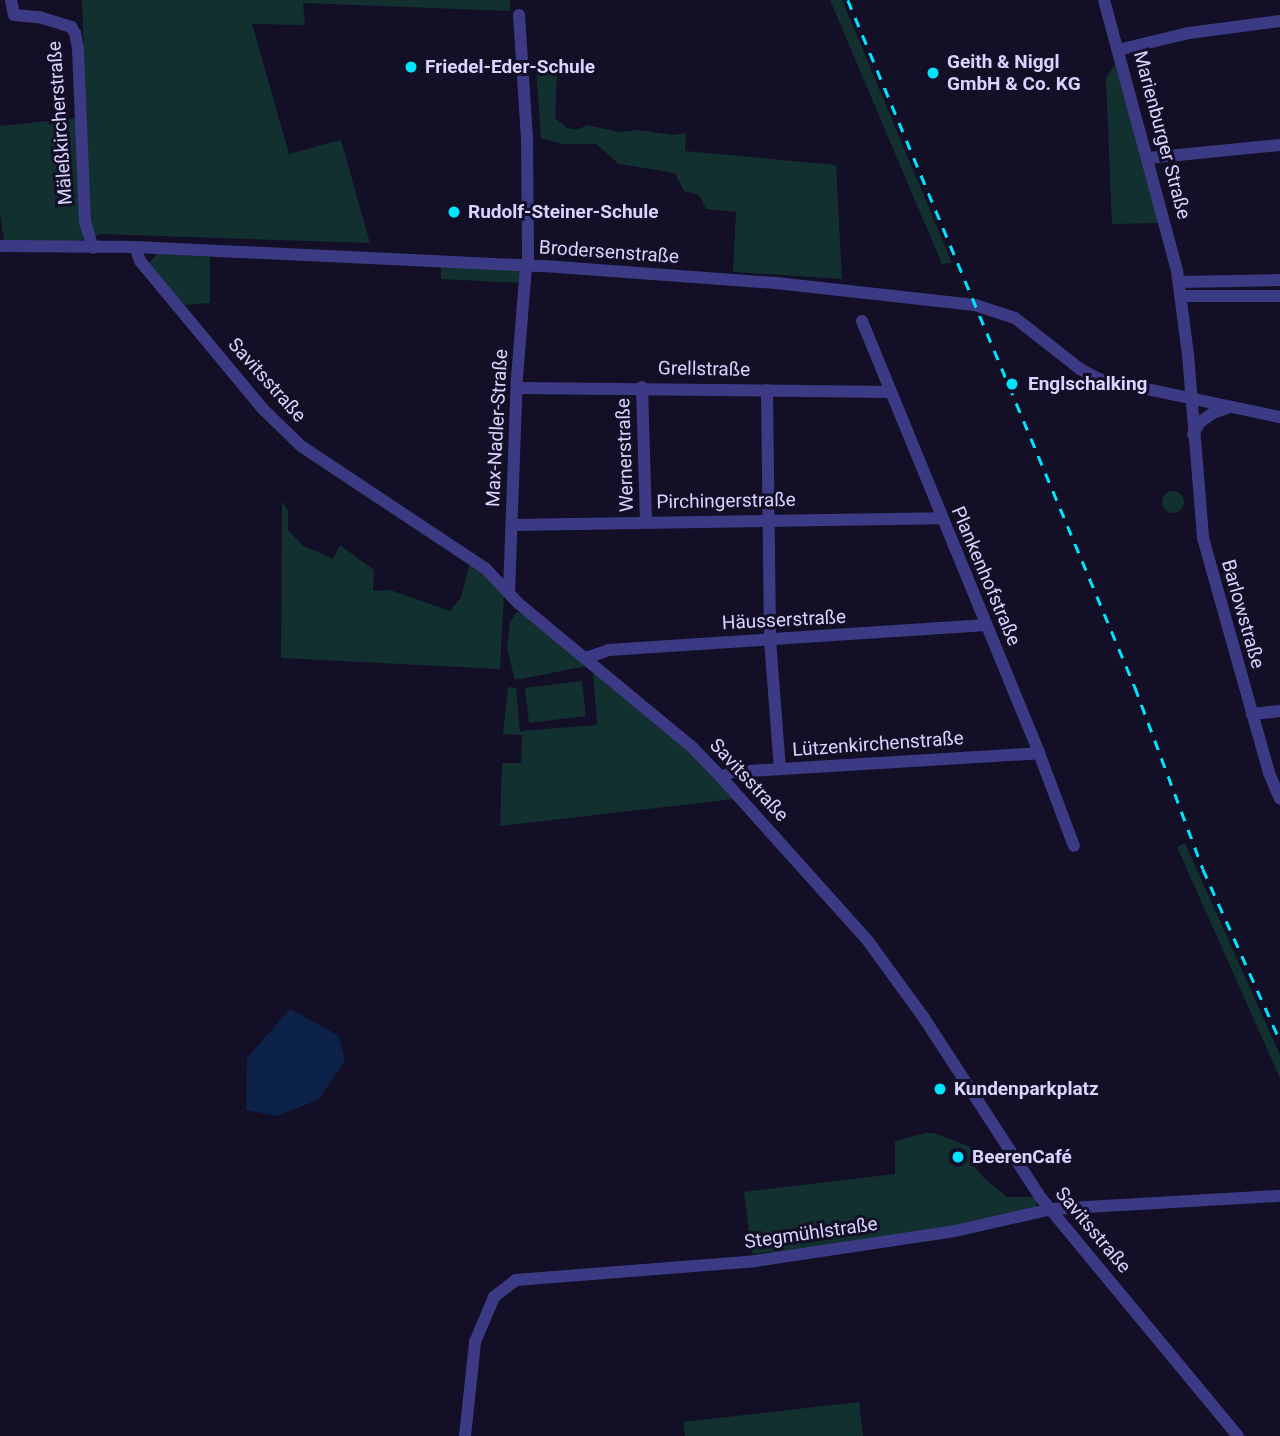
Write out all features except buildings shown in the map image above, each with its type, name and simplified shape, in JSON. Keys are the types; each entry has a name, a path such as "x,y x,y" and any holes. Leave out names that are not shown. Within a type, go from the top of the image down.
{"street":[{"path":"0,19 14,15 11,0"},
{"name":"Marienburger Straße","path":"1104,0 1179,282"},
{"name":"Mäleßkircherstraße","path":"14,15 39,17 71,27 75,33 78,48 85,222 93,248"},
{"name":"Max-Nadler-Straße","path":"509,592 517,388 527,265 527,138 519,15"},
{"path":"1118,50 1189,33 1280,21"},
{"path":"1148,158 1280,145"},
{"name":"Brodersenstraße","path":"0,246 135,247 527,265 776,282 975,305 1015,318 1080,369 1099,379 1280,417"},
{"name":"Savitsstraße","path":"135,247 139,261 262,408 301,446 486,569 517,603 692,747 721,777 869,942 924,1018 1041,1198 1238,1436"},
{"path":"1179,282 1280,280"},
{"name":"Barlowstraße","path":"1179,282 1203,538 1252,714 1280,799"},
{"path":"1180,296 1280,296"},
{"name":"Plankenhofstraße","path":"862,321 1039,752 1074,846"},
{"name":"Grellstraße","path":"517,388 642,387 890,392"},
{"name":"Wernerstraße","path":"642,387 646,522"},
{"path":"767,390 770,640 780,769"},
{"path":"1193,434 1200,422 1213,413 1228,408"},
{"name":"Pirchingerstraße","path":"512,524 941,518"},
{"name":"Häusserstraße","path":"586,659 610,650 986,625"},
{"path":"1252,714 1280,710"},
{"name":"Lützenkirchenstraße","path":"721,777 732,772 1039,752"},
{"name":"Stegmühlstraße","path":"465,1436 475,1342 494,1297 516,1280 755,1261 955,1231 1052,1209 1280,1196"}],"green space":[{"path":"82,0 510,0 510,11 303,3 305,25 252,24 289,154 341,140 370,243 100,234 96,236 91,230"},
{"path":"830,0 842,0 952,263 942,264"},
{"path":"545,64 557,76 555,118 567,128 577,130 587,125 618,132 638,130 673,135 686,133 685,151 836,165 842,279 733,272 736,212 706,209 699,195 684,191 675,173 619,164 596,144 563,144 541,138 536,68"},
{"path":"1115,64 1159,223 1112,224 1106,78"},
{"path":"77,118 83,238 78,244 4,241 0,212 0,126"},
{"path":"157,254 210,257 210,303 184,305 148,264"},
{"path":"441,266 522,269 522,283 441,279"},
{"path":"1173,491 1181,494 1184,502 1181,510 1173,513 1165,510 1162,502 1165,494"},
{"path":"282,501 288,511 288,530 302,545 333,559 340,545 374,570 373,591 390,590 450,611 461,597 470,562 504,592 500,669 281,658"},
{"path":"517,612 587,666 515,680 507,649 510,622"},
{"path":"593,671 689,752 735,799 500,826 502,763 521,763 522,735 503,734 508,687 516,688 520,731 597,725"},
{"path":"582,681 586,716 529,723 525,688"},
{"path":"1185,843 1280,1055 1280,1078 1177,847"},
{"path":"934,1133 973,1148 969,1160 984,1178 1007,1197 1036,1197 1037,1208 849,1244 752,1254 744,1192 895,1174 895,1141"},
{"path":"859,1402 863,1436 685,1436 683,1422"}],"water":[{"path":"290,1009 339,1036 345,1061 318,1100 277,1116 246,1110 247,1058"}],"railway":[{"path":"848,0 1135,687 1203,869 1280,1040"}],"place":[{"name":"Friedel-Eder-Schule","path":"411,67"},
{"name":"Geith & Niggl GmbH & Co. KG","path":"933,73"},
{"name":"Rudolf-Steiner-Schule","path":"454,212"},
{"name":"Englschalking","path":"1012,384"},
{"name":"Kundenparkplatz","path":"940,1089"},
{"name":"BeerenCafé","path":"958,1157"}]}
